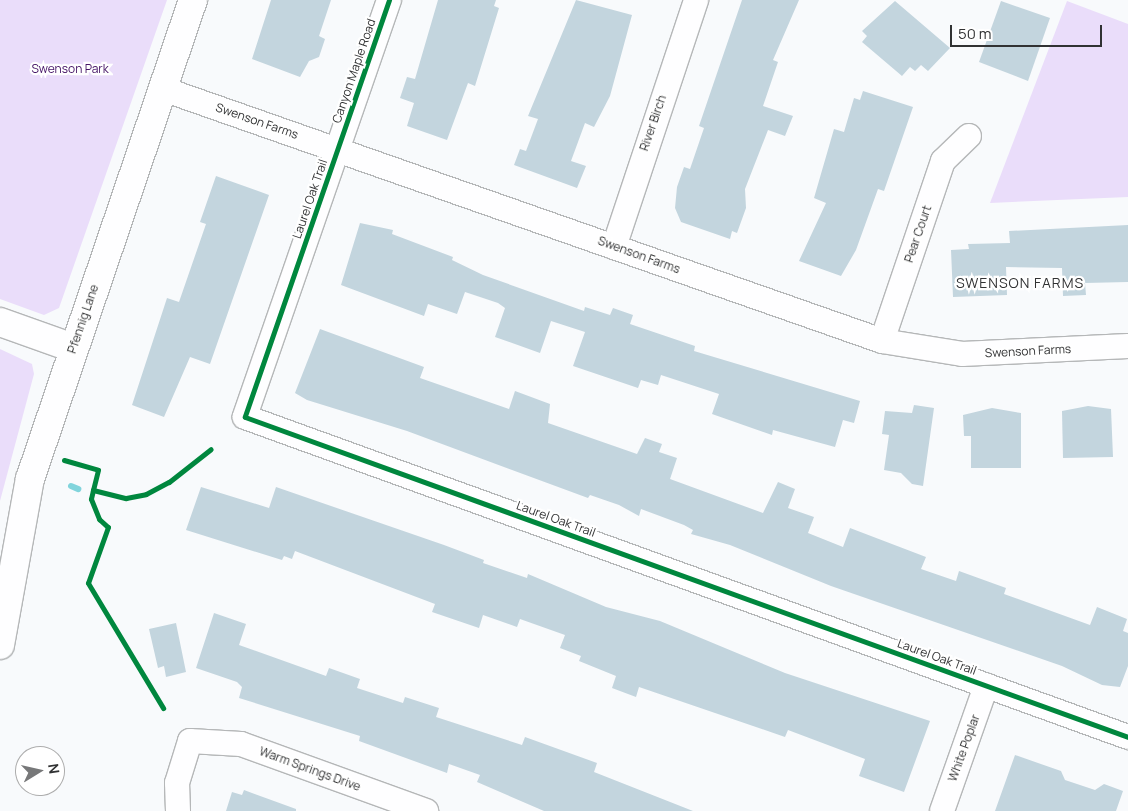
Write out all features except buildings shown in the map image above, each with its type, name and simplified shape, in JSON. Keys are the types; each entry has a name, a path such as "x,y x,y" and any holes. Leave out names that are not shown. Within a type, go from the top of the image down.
{"street":[{"name":"Pfennig Lane","path":"0,645 30,479 193,0"},
{"name":"Canyon Maple Road","path":"339,149 389,0"},
{"name":"River Birch","path":"614,247 696,0"},
{"name":"Swenson Farms","path":"163,89 882,340 962,354 1128,346"},
{"name":"Pear Court","path":"882,340 943,161 970,136"},
{"name":"Laurel Oak Trail","path":"339,149 244,417 1128,737"},
{"path":"0,322 74,348"},
{"name":"White Poplar","path":"942,811 986,686"},
{"name":"Warm Springs Drive","path":"178,811 177,783 190,741 241,744 426,811"}],"green space":[{"name":"Swenson Park","path":"0,0 167,0 59,308 44,315 0,299"},
{"path":"1067,1 1128,24 1128,197 990,203"},
{"path":"0,349 32,364 34,374 0,501"}],"waterway":[{"path":"71,486 78,489"}],"cycle path":[{"path":"389,0 245,417 1128,737"},
{"path":"64,460 98,470 93,490 126,498 146,494 169,482 211,449"},
{"path":"93,490 91,499 99,519 108,527 88,583 163,708"}],"district":[{"name":"SWENSON FARMS","path":"1020,283"}]}
